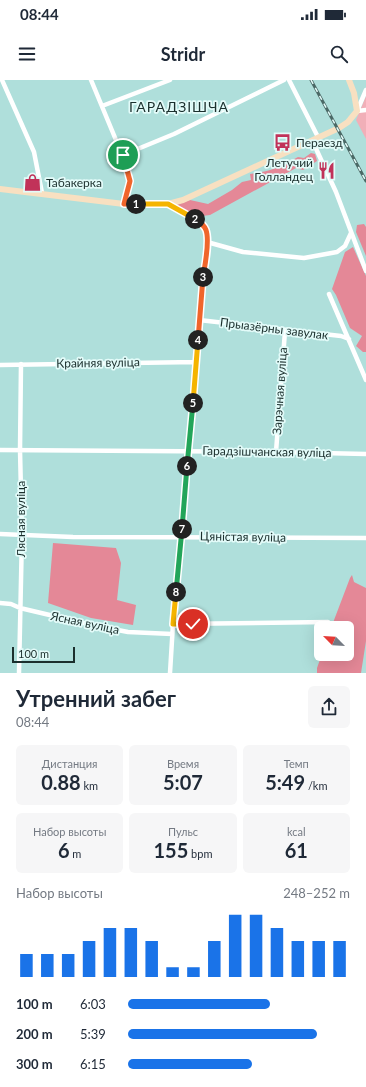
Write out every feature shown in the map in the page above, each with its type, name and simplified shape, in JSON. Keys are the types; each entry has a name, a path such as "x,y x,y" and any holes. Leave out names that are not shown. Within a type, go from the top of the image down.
{"main road":[{"path":"0,189 124,204 168,204 183,200 339,128 348,122 357,111 354,93 349,80"}],"street":[{"path":"2,80 34,152 42,194"},
{"path":"92,80 123,155 130,181 124,204"},
{"path":"102,106 170,80"},
{"path":"123,155 174,134 284,80"},
{"path":"289,80 315,139 366,271"},
{"path":"366,90 357,111 366,110"},
{"path":"168,204 197,220 203,225 206,231 207,242 172,634 170,673"},
{"path":"207,242 243,252 304,258 337,252 345,246 351,233"},
{"path":"329,294 366,380"},
{"name":"Прыазёрны завулак","path":"199,320 285,331 341,336 349,339"},
{"name":"Зарэчная вуліца","path":"276,452 285,331"},
{"name":"Крайняя вуліца","path":"0,365 196,362"},
{"name":"Лясная вуліца","path":"19,673 22,534 20,450 21,364"},
{"name":"Гарадзішчанская вуліца","path":"0,450 366,454"},
{"name":"Цяністая вуліца","path":"0,534 73,537 366,538"},
{"name":"Ясная вуліца","path":"0,603 11,604 20,608 128,632 172,634"},
{"path":"173,624 314,622"}],"shaded area":[{"path":"366,96 366,139 356,120"},
{"path":"311,153 315,154 317,161 303,170 296,168 210,215 202,216 199,213 194,212 192,214 176,205 190,200 208,204 232,190 242,182 251,180 250,174 276,168 298,157 304,158"},
{"path":"364,224 366,227 366,256 356,232 357,225"},
{"path":"353,247 366,276 366,352 363,352 356,346 362,336 350,328 332,289 345,252"},
{"path":"53,543 116,548 121,563 117,600 136,605 133,625 91,618 48,603"},
{"path":"352,575 354,582 366,588 366,641 361,673 317,673 320,661 354,661 354,621 334,621"}],"railway":[{"path":"311,80 366,181"}],"place":[{"name":"Пераезд","path":"283,143"},
{"name":"Летучий Голландец","path":"326,170"},
{"name":"Табакерка","path":"33,183"}],"district":[{"name":"ГАРАДЗІШЧА","path":"179,107"}],"route":[{"path":"123,155 130,181 124,204 168,204 197,220 203,225 207,237 173,624 193,624"}]}
